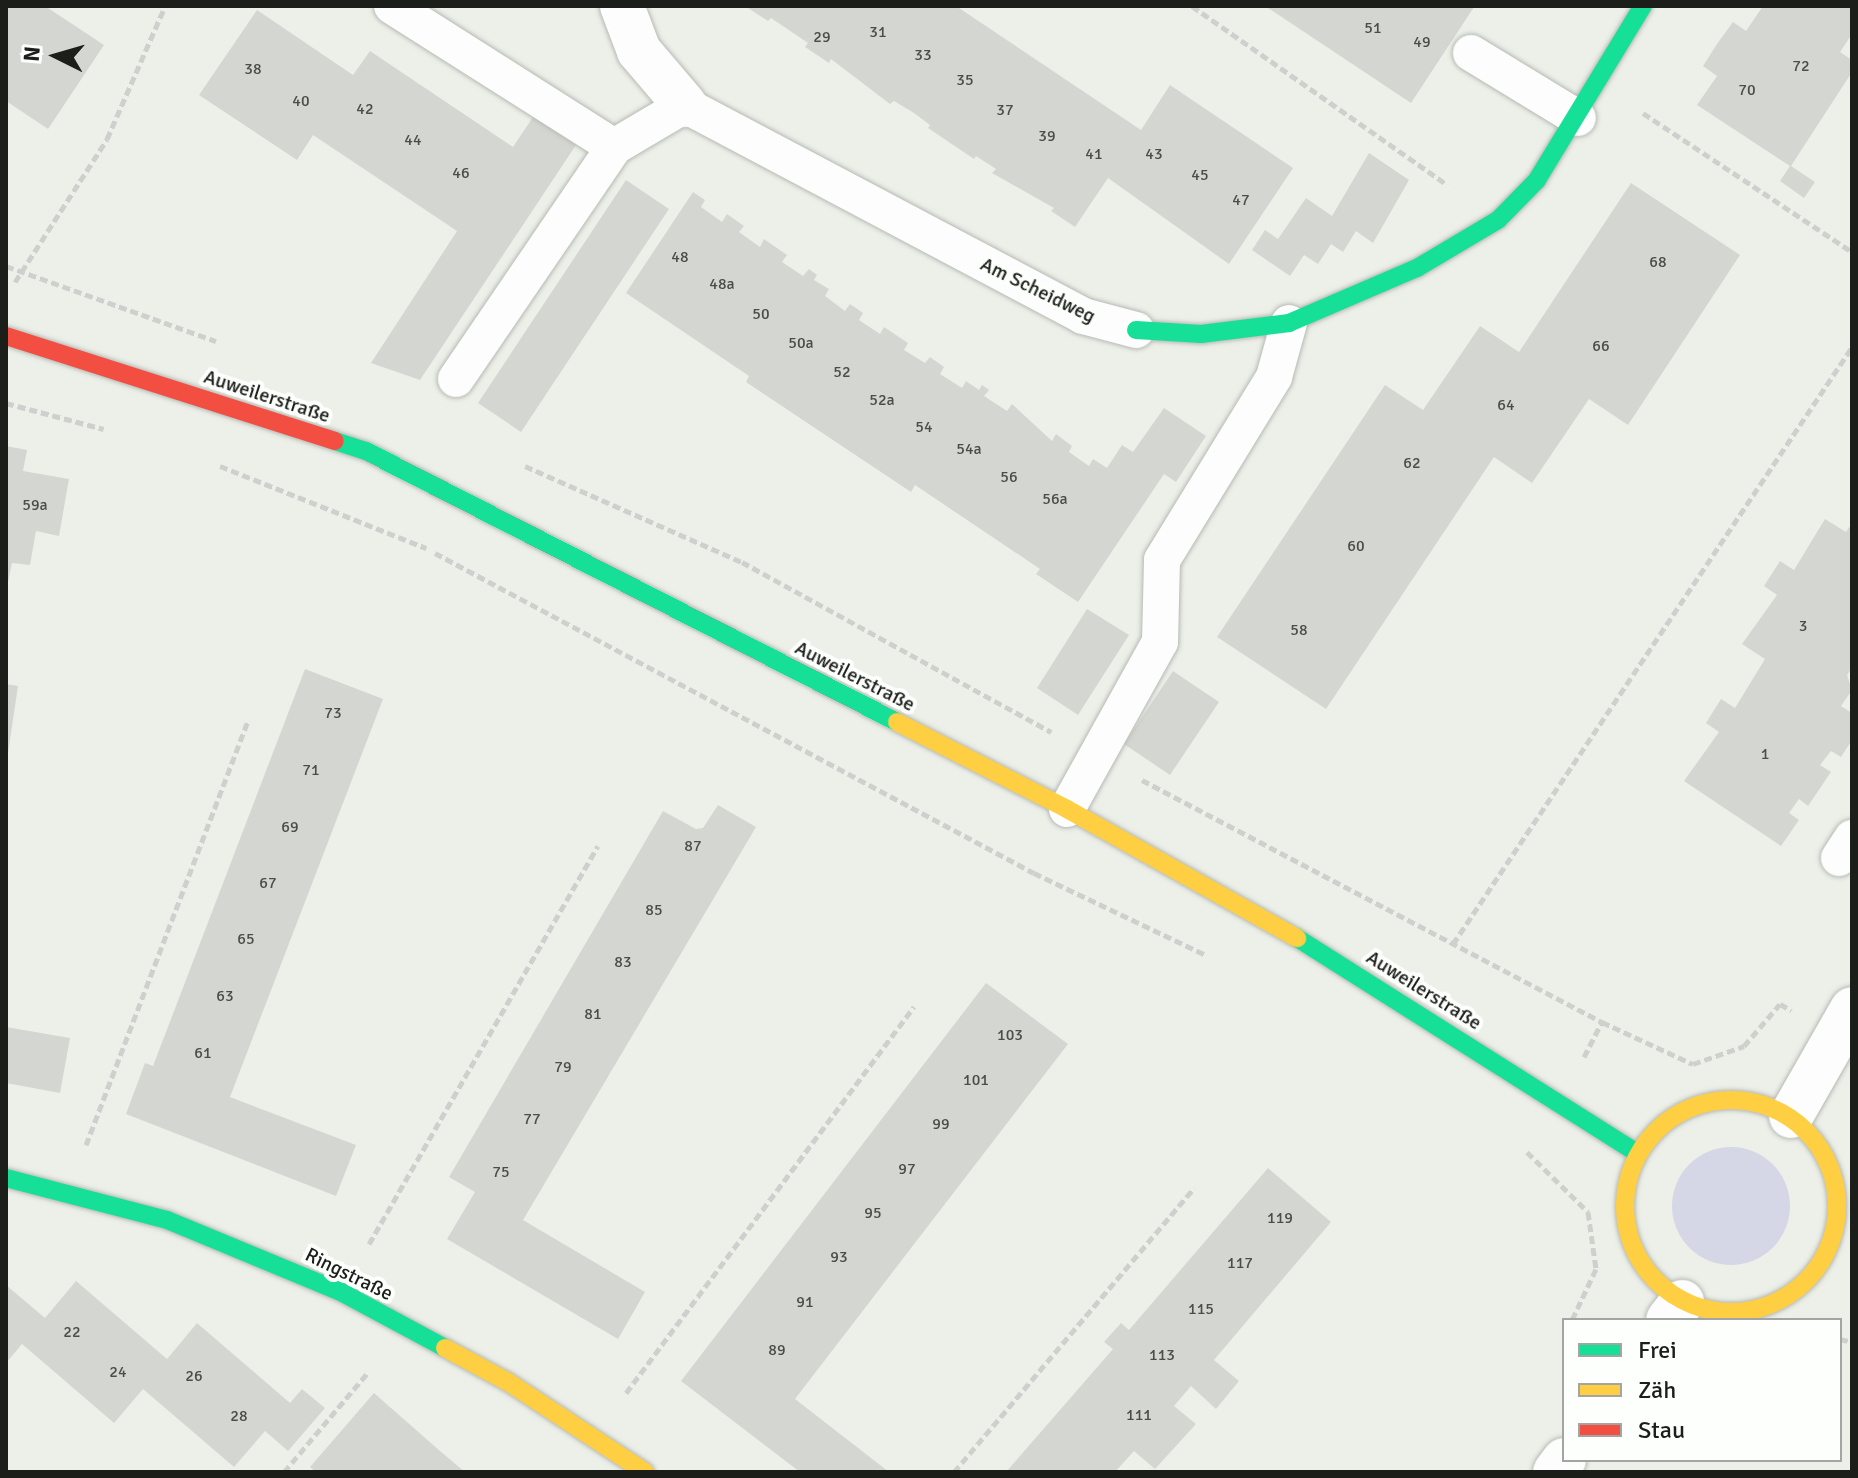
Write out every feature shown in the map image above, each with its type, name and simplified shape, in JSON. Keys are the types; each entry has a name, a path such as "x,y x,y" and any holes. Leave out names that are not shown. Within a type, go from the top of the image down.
{"street":[{"name":"Am Scheidweg","path":"622,6 639,51 685,105"},
{"name":"Am Scheidweg","path":"1136,330 1201,334 1289,323 1417,268 1498,220 1537,180 1602,80 1641,7"},
{"name":"Auweilerstraße","path":"6,336 366,451 1067,809 1339,962 1637,1153"},
{"path":"1791,1116 1847,1028"},
{"path":"1750,1100 1791,1116 1823,1150 1838,1193 1833,1239 1811,1279 1772,1306 1727,1313 1675,1311 1640,1263 1624,1209 1637,1153 1666,1120 1706,1101 1750,1100"},
{"name":"Ringstraße","path":"6,1178 70,1192 167,1220 341,1292 594,1435 645,1472"},
{"path":"1833,1239 1852,1250"}],"lane":[{"path":"392,6 614,147"},
{"path":"1471,53 1578,118"},
{"path":"456,379 614,147 685,105"},
{"name":"Am Scheidweg","path":"685,105 1083,316 1136,330"},
{"path":"1067,809 1160,642 1162,560 1274,377 1289,323"}],"path":[{"path":"10,292 107,139 165,6"},
{"path":"1192,6 1498,220"},
{"path":"1602,80 1656,123 1852,252"},
{"path":"1453,944 1852,347"},
{"path":"6,403 111,431"},
{"path":"213,464 426,548 1034,873 1214,959"},
{"path":"70,1192 248,720"},
{"path":"341,1292 598,846"},
{"path":"594,1435 914,1006"},
{"path":"1519,1147 1588,1212 1596,1269 1573,1318"},
{"path":"954,1472 1194,1188"},
{"path":"284,1472 404,1326"}],"shaded area":[{"path":"1731,1147 1764,1157 1780,1173 1790,1206 1780,1239 1764,1255 1731,1265 1698,1255 1682,1239 1672,1206 1682,1173 1698,1157"}],"building":[{"path":"6,6 45,6 104,45 48,129 6,101"},
{"path":"745,6 956,6 1141,130 1170,85 1293,168 1229,264 1108,178 1075,227 1051,211 1054,208 992,173 996,169 976,156 974,159 928,128 930,125 914,113 894,101 890,104 831,59 829,63 805,47 808,43 771,18 768,21"},
{"path":"1265,6 1473,6 1474,7 1411,103"},
{"path":"1763,6 1852,6 1852,34 1840,52 1852,60 1852,72 1791,166 1815,182 1804,198 1780,181 1790,166 1697,105 1717,76 1703,66 1717,44 1733,22 1746,31"},
{"path":"257,10 353,75 370,51 513,147 533,117 576,145 420,380 371,363 457,231 313,135 297,160 199,95"},
{"path":"1369,153 1409,180 1373,243 1356,231 1343,252 1331,244 1318,264 1304,255 1290,276 1252,250 1265,230 1278,239 1306,198 1332,216"},
{"path":"626,180 669,209 521,432 478,403"},
{"path":"1631,183 1740,255 1628,425 1589,399 1532,483 1494,457 1326,709 1217,637 1385,385 1423,410 1480,326 1519,352"},
{"path":"693,192 705,200 701,207 722,222 727,214 744,226 739,232 760,247 764,239 787,255 782,262 803,276 809,269 817,275 814,280 829,289 825,296 845,311 850,304 863,313 859,320 880,334 884,327 908,343 904,350 925,363 930,357 944,367 940,374 962,388 966,381 979,390 982,385 989,390 984,396 1007,411 1012,404 1052,441 1056,434 1072,446 1069,452 1089,466 1093,459 1107,468 1122,445 1133,452 1164,408 1206,436 1176,482 1164,474 1078,602 1036,574 1040,569 915,485 911,492 746,382 749,376 626,293"},
{"path":"6,446 27,450 23,471 69,479 59,536 36,531 30,565 12,563 7,587"},
{"path":"1825,519 1846,532 1852,523 1852,668 1847,675 1852,690 1841,706 1852,713 1852,740 1841,757 1831,751 1820,765 1831,772 1808,806 1799,799 1789,813 1799,820 1781,846 1684,781 1719,732 1706,723 1721,699 1735,708 1765,659 1742,644 1777,595 1764,586 1780,561 1794,570"},
{"path":"1087,609 1129,635 1078,715 1037,688"},
{"path":"305,669 383,699 230,1097 356,1145 336,1196 126,1114 145,1063 153,1066"},
{"path":"1173,671 1219,702 1170,775 1124,744"},
{"path":"6,684 18,686 7,760 6,760"},
{"path":"718,805 756,827 523,1220 645,1292 618,1339 447,1239 475,1192 449,1177 663,811 696,829 703,828"},
{"path":"986,983 1068,1044 795,1399 889,1472 800,1472 681,1381"},
{"path":"6,1027 70,1038 60,1093 6,1083"},
{"path":"1268,1168 1331,1222 1214,1360 1239,1381 1216,1409 1191,1386 1174,1406 1196,1424 1155,1469 1134,1451 1115,1472 1006,1472 1113,1349 1104,1342 1121,1323 1129,1330"},
{"path":"76,1281 167,1359 197,1323 290,1403 302,1389 325,1408 288,1451 265,1431 234,1467 143,1389 114,1423 22,1344 6,1363 6,1285 45,1318"},
{"path":"374,1393 465,1472 316,1472 310,1467"}],"traffic: fast":[{"path":"1136,330 1201,334 1289,323 1417,268 1498,220 1537,180 1643,6"},
{"path":"335,441 366,451 897,722"},
{"path":"1297,938 1637,1153"},
{"path":"6,1178 167,1220 341,1292 445,1348"}],"traffic: slow":[{"path":"897,722 1067,809 1297,938"},
{"path":"1731,1100 1772,1108 1806,1131 1829,1165 1837,1206 1829,1247 1806,1281 1772,1304 1731,1312 1690,1304 1656,1281 1633,1247 1625,1206 1633,1165 1656,1131 1690,1108 1731,1100"},
{"path":"445,1348 508,1382 645,1472"}],"traffic: jam":[{"path":"6,336 335,441"}]}
